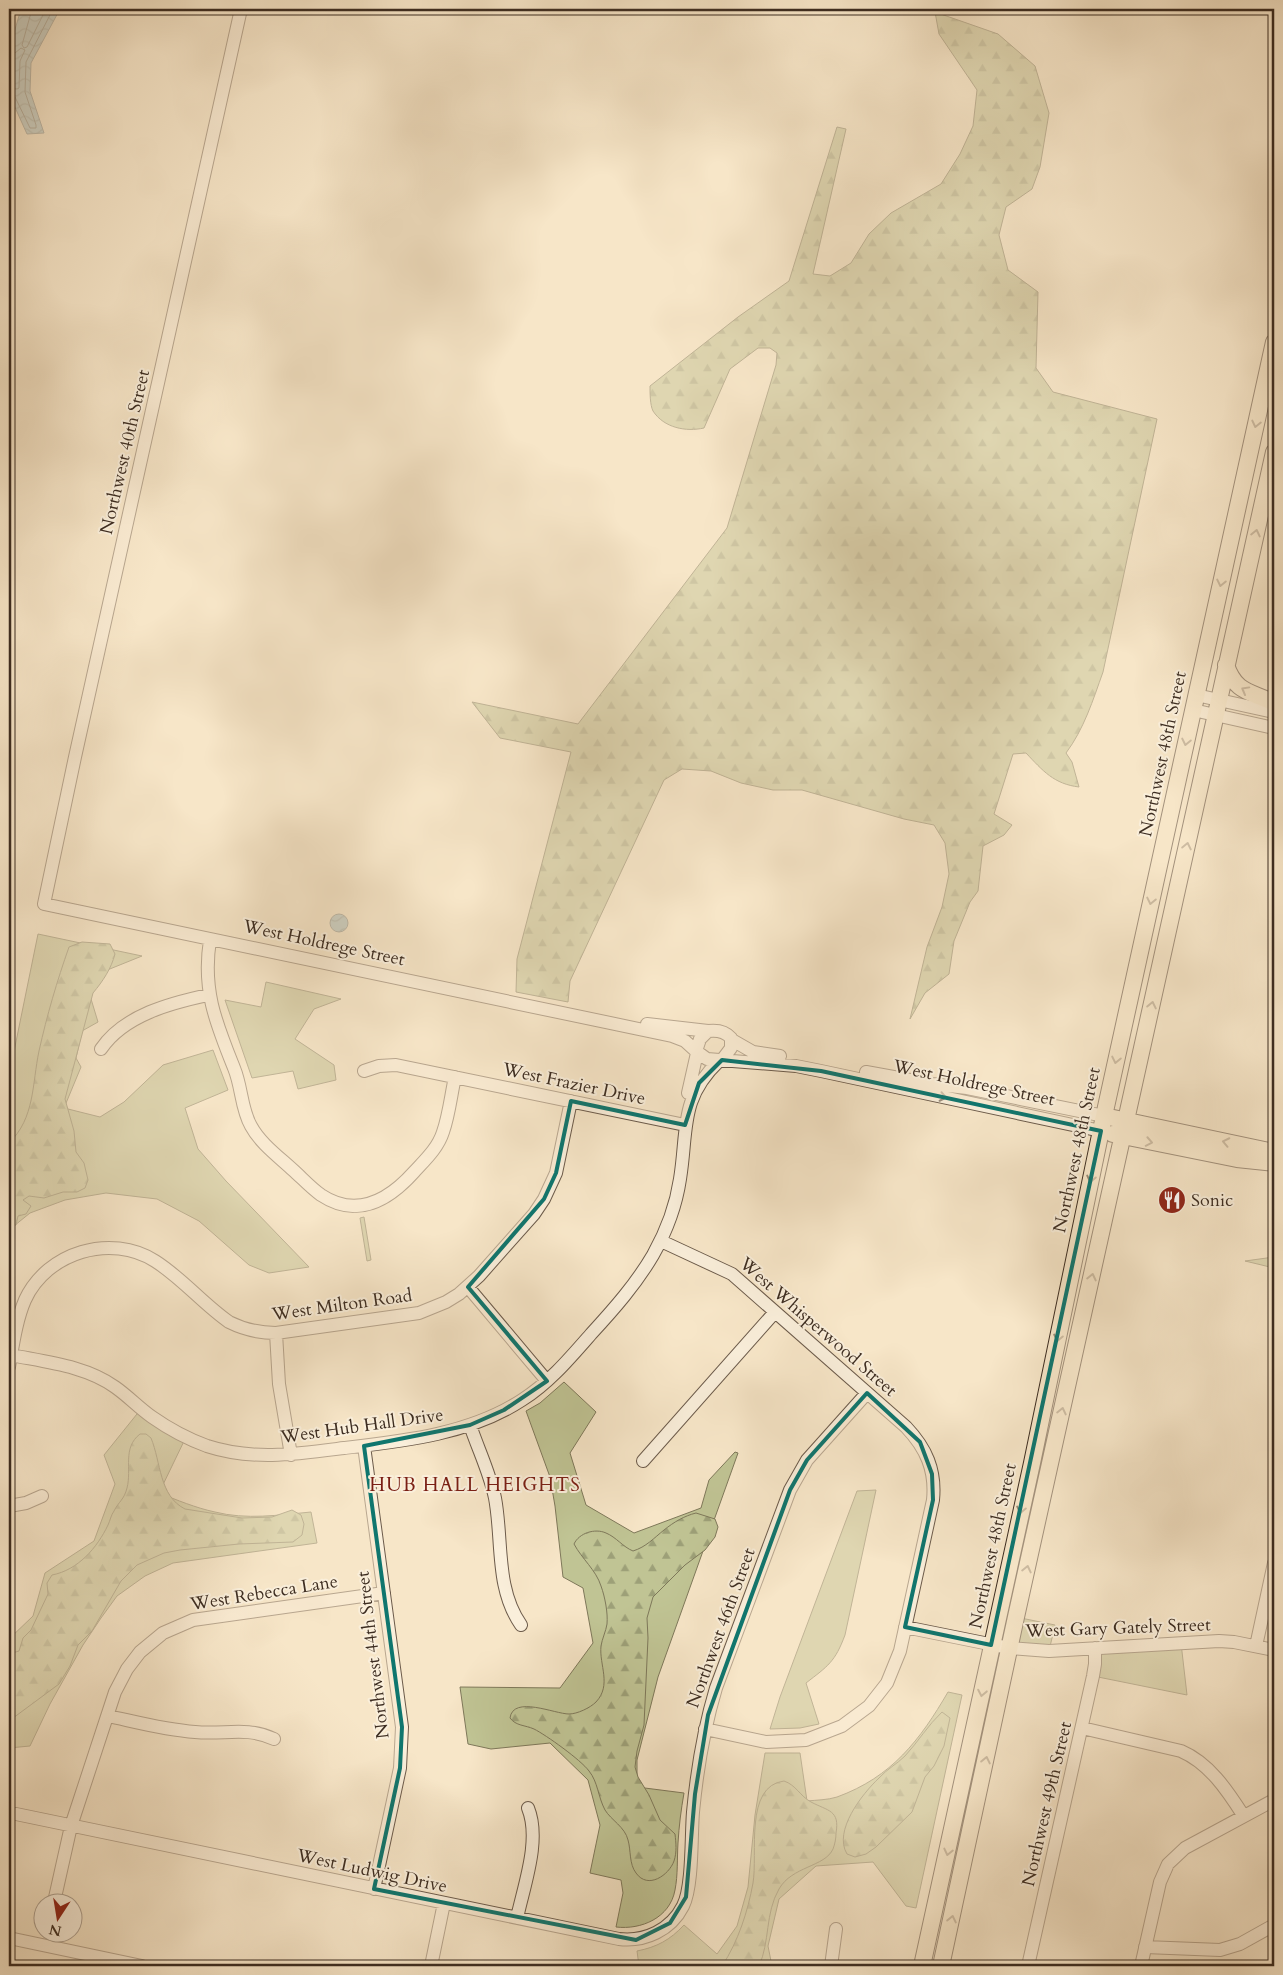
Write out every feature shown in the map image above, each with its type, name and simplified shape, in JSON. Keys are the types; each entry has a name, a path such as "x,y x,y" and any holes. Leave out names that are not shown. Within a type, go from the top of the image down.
{"main road":[{"name":"Northwest 48th Street","path":"922,1966 1102,1124 1274,342"},
{"path":"941,1966 1009,1648 1274,452"},
{"path":"1226,665 1232,679 1239,687 1274,704"},
{"name":"West Holdrege Street","path":"1102,1124 1237,1159 1274,1163"},
{"name":"West Holdrege Street","path":"1125,1129 1274,1152"}],"street":[{"name":"Northwest 40th Street","path":"44,904 79,738 241,9"},
{"path":"1195,702 1274,728"},
{"path":"1217,708 1274,712"},
{"name":"West Holdrege Street","path":"44,904 597,1019 680,1038 696,1052"},
{"path":"210,940 207,964 208,995 219,1032 236,1072 251,1127 256,1135 313,1189 332,1201 354,1206 366,1205 389,1196 400,1187 440,1140 455,1077"},
{"path":"101,1049 108,1038 120,1028 179,1001 208,995"},
{"name":"West Holdrege Street","path":"597,1019 708,1031"},
{"path":"708,1031 725,1033 732,1040 729,1052 699,1083 689,1106 688,1092 698,1043 708,1031"},
{"name":"West Holdrege Street","path":"732,1040 748,1050 759,1054 815,1061 932,1084 968,1088 1102,1124"},
{"path":"696,1052 707,1060 721,1060"},
{"name":"West Holdrege Street","path":"721,1060 796,1066 1102,1124"},
{"name":"West Frazier Drive","path":"364,1071 379,1066 396,1065 685,1125"},
{"name":"West Milton Road","path":"10,1361 20,1315 28,1295 39,1279 62,1260 78,1253 96,1249 114,1248 132,1251 149,1258 164,1267 229,1322 250,1330 276,1333 419,1313 446,1302 468,1287 534,1214 544,1199 556,1173 571,1101"},
{"name":"West Hub Hall Drive","path":"10,1361 74,1368 96,1376 115,1386 161,1424 205,1445 247,1454 291,1455 364,1446 440,1434 470,1425 510,1407 547,1381 566,1362 640,1276 661,1240 678,1190 689,1106"},
{"name":"West Whisperwood Street","path":"661,1240 732,1274 867,1393 915,1437 926,1453 934,1483 933,1500 900,1651 887,1683 869,1706 842,1726 815,1737 782,1742 766,1742 705,1729"},
{"path":"468,1287 547,1381"},
{"path":"643,1462 775,1312"},
{"path":"276,1333 278,1384 291,1455"},
{"name":"Northwest 46th Street","path":"664,1928 681,1909 687,1893 694,1809 705,1729 716,1688 793,1483 807,1460 867,1393"},
{"path":"470,1425 494,1497 506,1594 520,1625"},
{"name":"Northwest 44th Street","path":"364,1446 402,1736 399,1774 374,1889"},
{"path":"9,1506 26,1504 42,1496"},
{"path":"1256,1646 1274,1563"},
{"name":"West Rebecca Lane","path":"56,1892 71,1826 115,1692 140,1652 177,1626 193,1620 238,1612 384,1593"},
{"name":"West Gary Gately Street","path":"905,1627 1009,1648 1049,1651 1219,1641 1274,1650"},
{"name":"Northwest 49th Street","path":"1028,1966 1082,1728 1095,1664 1095,1648"},
{"path":"108,1716 170,1729 195,1732 249,1731 261,1733 274,1740"},
{"path":"1082,1728 1191,1755 1208,1768 1243,1815"},
{"path":"1141,1966 1160,1882 1168,1864 1185,1848 1243,1815 1274,1800"},
{"path":"517,1918 533,1839 533,1823 528,1808"},
{"name":"West Ludwig Drive","path":"16,1814 627,1940 647,1937 664,1928"},
{"path":"431,1966 444,1903"},
{"path":"1145,1948 1220,1950 1235,1946 1274,1925"},
{"path":"831,1966 836,1929"},
{"path":"9,1938 142,1966"},
{"path":"45,1946 46,1942"}],"highlighted area":[{"path":"722,1060 821,1071 1101,1131 991,1645 905,1627 933,1500 932,1474 920,1442 867,1393 807,1460 790,1490 708,1715 695,1794 686,1897 670,1923 636,1940 374,1889 400,1768 402,1727 364,1446 470,1425 504,1410 547,1381 468,1287 544,1199 556,1173 571,1101 685,1125 699,1083"}],"green space":[{"path":"935,12 998,34 1035,66 1049,113 1040,167 1032,189 1006,207 999,235 1008,270 1038,292 1036,368 1053,392 1157,419 1103,672 1083,724 1066,753 1072,762 1079,787 1056,780 1026,753 1013,754 994,814 1012,825 1004,835 983,846 978,891 970,902 954,941 949,974 925,993 910,1019 927,947 942,907 949,874 945,843 934,825 904,819 802,790 773,790 741,783 711,771 682,769 664,780 570,981 568,1002 516,992 517,959 571,752 500,738 472,702 578,724 727,528 776,365 777,353 770,348 758,348 730,369 704,428 683,429 663,421 653,411 650,399 650,386 738,317 789,281 837,127 846,129 813,274 830,276 851,263 869,234 891,213 941,184 960,154 973,126 977,90 939,34"},
{"path":"38,934 142,956 85,979 98,1022 82,1031 76,1058 81,1067 64,1108 100,1117 124,1102 163,1065 213,1050 228,1090 185,1108 198,1149 226,1181 309,1267 269,1273 249,1265 199,1221 157,1199 106,1193 65,1200 30,1213 9,1230 9,1076"},
{"path":"82,942 110,944 115,954 106,975 93,993 65,1099 74,1131 76,1152 84,1163 88,1180 85,1188 77,1192 63,1192 44,1198 29,1196 23,1200 31,1206 26,1214 18,1216 16,1225 9,1226 9,1143 24,1123 28,1112 45,1024 69,947"},
{"path":"266,982 341,999 314,1009 295,1039 334,1065 336,1080 298,1089 293,1071 252,1078 225,1000 261,1007"},
{"path":"364,1217 371,1260 367,1261 360,1218"},
{"path":"1274,1257 1274,1268 1245,1261"},
{"path":"564,1382 596,1412 570,1453 586,1505 634,1533 701,1508 709,1480 735,1452 738,1453 658,1677 637,1760 637,1787 684,1793 679,1830 677,1879 672,1900 661,1915 644,1924 635,1926 616,1927 623,1893 621,1880 590,1873 600,1825 588,1780 550,1743 491,1749 468,1744 460,1687 560,1688 593,1643 583,1588 563,1577 550,1477 526,1411 540,1403"},
{"path":"141,1409 186,1437 159,1493 187,1504 239,1516 311,1512 317,1543 173,1563 145,1576 117,1596 101,1618 83,1645 50,1704 30,1746 9,1748 9,1639 33,1616 45,1573 94,1541 115,1484 104,1455"},
{"path":"140,1434 146,1434 151,1438 165,1487 176,1503 185,1509 242,1518 272,1517 292,1510 301,1515 304,1524 302,1535 293,1542 239,1544 180,1550 164,1553 137,1565 121,1581 92,1631 78,1645 70,1666 59,1684 9,1721 9,1654 19,1651 23,1638 31,1630 48,1594 47,1583 52,1575 70,1568 86,1557 104,1534 113,1513 126,1492 129,1452 134,1440"},
{"path":"876,1490 845,1635 830,1663 806,1683 819,1724 800,1728 770,1729 780,1697 857,1491"},
{"path":"696,1513 715,1519 718,1527 715,1537 705,1550 685,1565 653,1597 647,1618 648,1638 644,1725 635,1767 638,1777 649,1795 660,1820 675,1834 676,1854 668,1871 658,1879 646,1880 636,1873 631,1861 626,1835 605,1810 594,1780 585,1766 547,1737 534,1729 515,1723 510,1718 513,1711 526,1707 569,1714 576,1713 596,1702 601,1695 604,1675 601,1646 607,1624 606,1605 599,1580 574,1544 576,1540 583,1534 597,1531 610,1535 633,1551 646,1545 675,1522"},
{"path":"1016,1617 1055,1625 1049,1651 1009,1648"},
{"path":"1181,1643 1187,1695 1093,1676 1095,1648"},
{"path":"948,1692 962,1695 916,1908 906,1906 873,1862 816,1866 779,1899 768,1946 772,1966 639,1966 637,1951 663,1942 684,1925 717,1954 737,1926 748,1887 755,1815 765,1753 800,1753 807,1801 837,1797 874,1779 903,1755 927,1726"},
{"path":"942,1712 950,1718 944,1746 934,1766 925,1777 912,1812 876,1847 866,1854 855,1857 847,1854 844,1845 844,1835 851,1813 872,1785 905,1756"},
{"path":"784,1781 792,1785 807,1800 834,1815 837,1825 834,1847 823,1860 792,1876 779,1889 769,1918 765,1947 759,1966 722,1966 738,1937 751,1894 754,1870 755,1823 758,1808 763,1795 771,1786"}],"water":[{"path":"21,9 60,9 31,63 30,91 44,133 27,134 9,94 9,50"},
{"path":"335,914 343,914 348,919 346,930 335,932 330,927 330,919"}],"place":[{"name":"Sonic","path":"1172,1200"}],"district":[{"name":"HUB HALL HEIGHTS","path":"475,1485"}]}
